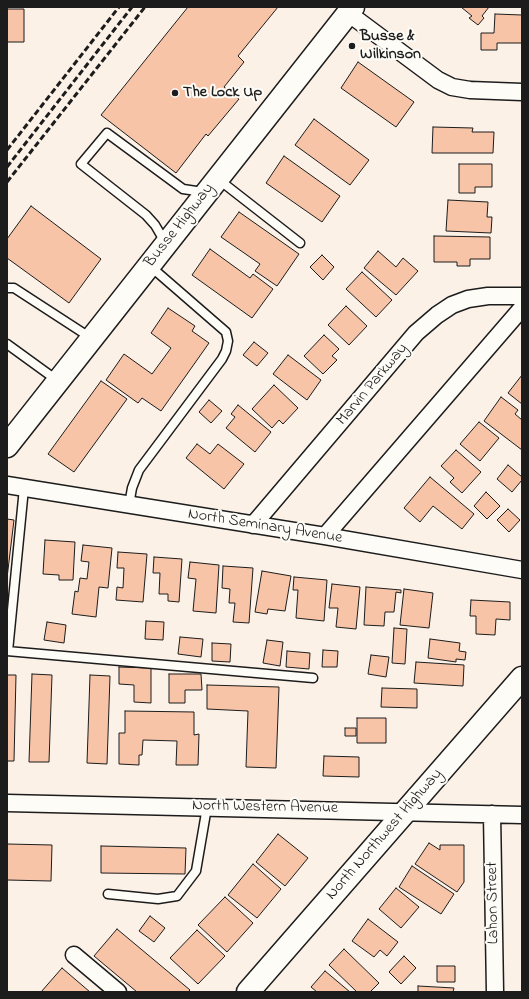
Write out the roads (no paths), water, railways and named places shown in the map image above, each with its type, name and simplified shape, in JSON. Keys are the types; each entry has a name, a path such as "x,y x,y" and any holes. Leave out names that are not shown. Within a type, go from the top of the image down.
{"main road":[{"name":"Busse Highway","path":"7,446 350,10"},
{"name":"North Northwest Highway","path":"248,992 522,678"}],"street":[{"path":"350,10 438,80 452,87 470,90 522,92"},
{"name":"Marvin Parkway","path":"253,525 416,334 437,315 452,305 468,299 488,296 522,296"},
{"path":"325,536 522,308"},
{"name":"North Seminary Avenue","path":"7,485 325,536 522,570"},
{"name":"North Western Avenue","path":"7,803 405,811 522,815"},
{"name":"Lahon Street","path":"492,814 495,992"},
{"path":"74,955 118,992"}],"lane":[{"path":"166,244 155,225 146,215 81,164 106,132 183,189 212,186 300,242"},
{"path":"129,505 132,488 139,470 222,359 226,351 228,341 226,332 149,266"},
{"path":"7,288 14,288 92,338"},
{"path":"7,344 58,381"},
{"path":"24,488 8,651 312,678"},
{"path":"108,894 158,899 177,896 196,871 207,807"}],"railway":[{"path":"7,150 119,7"},
{"path":"7,167 132,7"},
{"path":"7,182 145,7"}],"place":[{"name":"Busse & Wilkinson","path":"352,46"},
{"name":"The Lock Up","path":"175,93"}]}
